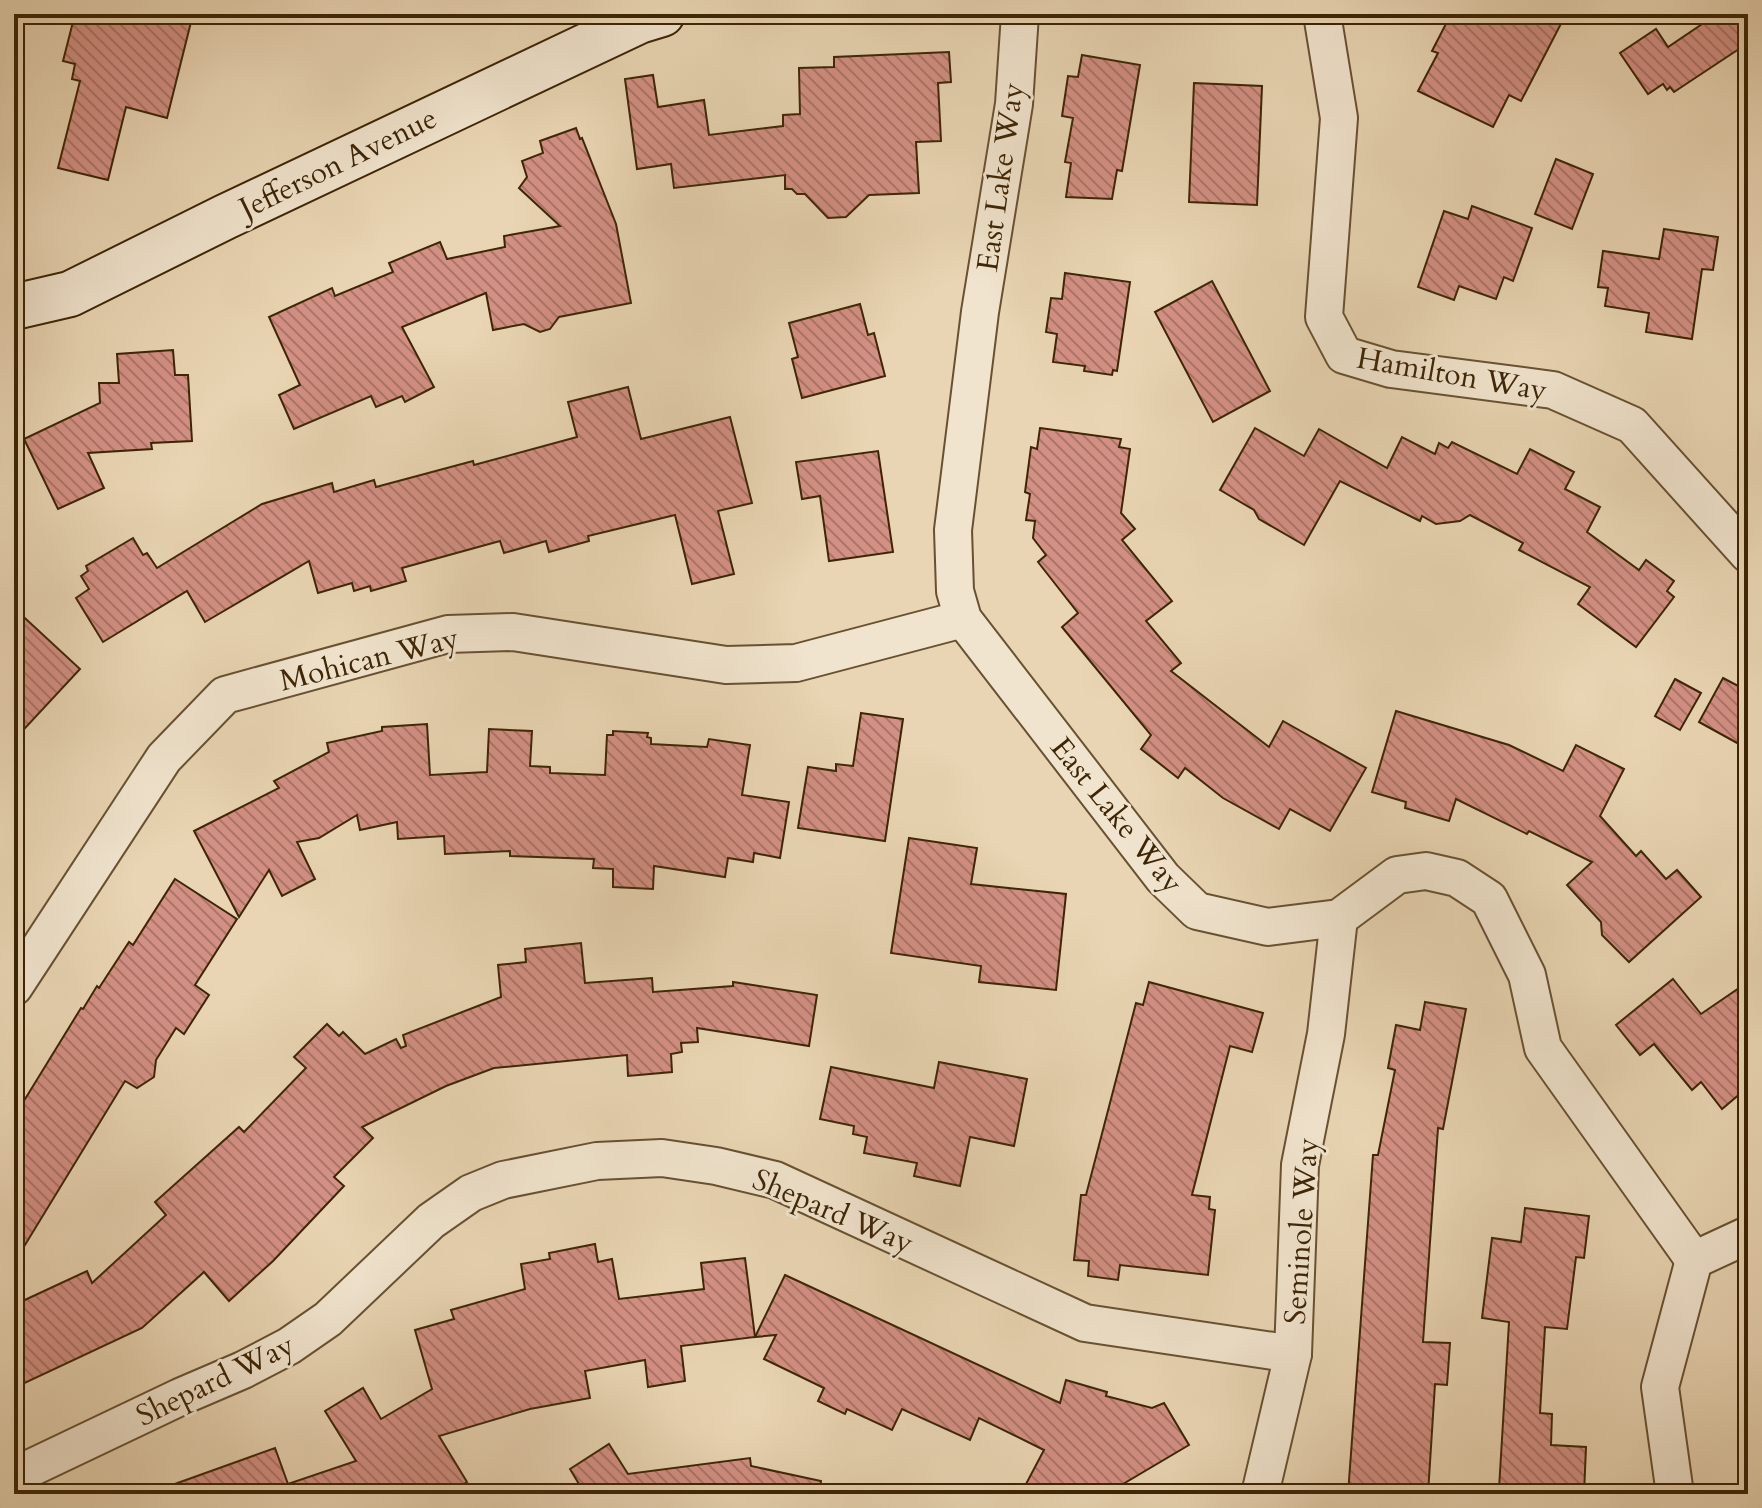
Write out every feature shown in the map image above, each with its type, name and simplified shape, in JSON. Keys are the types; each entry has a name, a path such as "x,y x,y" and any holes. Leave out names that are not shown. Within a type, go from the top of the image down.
{"street":[{"name":"Jefferson Avenue","path":"14,307 70,294 454,107 639,21 662,14"},
{"name":"East Lake Way","path":"1020,14 1014,104 980,312 953,530 955,591 963,619 1163,878 1197,911 1268,927 1339,918 1397,875 1426,871 1457,878 1489,899 1527,975 1543,1048 1694,1260"},
{"name":"Hamilton Way","path":"1322,14 1339,118 1324,317 1344,355 1391,369 1553,390 1632,425 1748,554"},
{"name":"Mohican Way","path":"14,987 164,758 225,695 448,634 513,632 726,665 796,663 963,619"},
{"name":"Seminole Way","path":"1260,1494 1293,1354 1300,1165 1326,1034 1339,918"},
{"name":"Shepard Way","path":"14,1476 289,1346 328,1319 431,1221 471,1193 503,1180 597,1161 662,1158 716,1166 775,1180 1085,1323 1293,1354"},
{"path":"1675,1494 1660,1387 1694,1260 1748,1235"}],"building":[{"path":"75,14 193,14 167,118 126,107 108,180 58,168 80,81 72,79 75,64 63,61"},
{"path":"1451,14 1566,14 1521,101 1509,95 1493,127 1418,91 1438,53 1432,51"},
{"path":"1717,14 1748,14 1748,43 1674,92 1670,87 1667,90 1663,84 1648,94 1620,53 1656,29 1668,47"},
{"path":"949,52 951,82 938,83 941,141 916,142 919,193 869,195 846,217 828,218 805,194 785,189 785,175 674,188 671,164 637,169 625,79 653,75 658,107 704,100 709,135 783,126 783,115 800,114 799,68 834,67 834,57"},
{"path":"1082,55 1140,65 1122,171 1117,170 1112,199 1066,197 1071,163 1065,162 1073,118 1062,116 1068,76 1078,77"},
{"path":"1194,83 1262,86 1257,205 1189,202"},
{"path":"576,128 616,224 631,303 559,317 550,329 540,332 524,324 493,330 486,293 402,327 434,387 405,402 402,396 376,407 371,396 294,429 279,395 300,385 269,317 332,288 335,296 393,272 389,263 440,242 447,259 505,247 504,236 560,226 519,188 527,177 522,161 543,153 540,141"},
{"path":"1556,159 1593,174 1572,229 1535,214"},
{"path":"1472,206 1532,228 1513,281 1504,277 1496,299 1459,286 1454,300 1418,287 1444,211 1468,219"},
{"path":"1664,229 1718,237 1713,270 1702,269 1692,339 1646,332 1649,313 1605,306 1608,288 1598,287 1603,251 1659,259"},
{"path":"1065,273 1130,282 1117,371 1113,370 1112,375 1084,371 1085,366 1053,362 1057,334 1046,332 1051,298 1062,299"},
{"path":"1212,281 1270,391 1213,422 1155,312"},
{"path":"860,304 868,335 874,333 885,376 802,398 792,359 798,357 789,323"},
{"path":"173,350 175,375 188,375 192,441 151,443 152,449 88,453 104,488 58,509 24,439 100,403 99,383 119,383 117,354"},
{"path":"628,387 641,439 730,417 752,503 718,511 734,574 692,584 675,515 588,536 589,541 549,552 546,541 504,553 500,541 402,568 406,581 371,591 370,586 354,591 352,583 318,593 309,561 205,622 187,591 103,642 76,598 89,589 81,576 88,571 86,566 133,538 143,555 147,553 157,568 262,504 332,483 334,492 374,480 376,487 577,437 568,402"},
{"path":"1040,428 1121,439 1119,447 1130,449 1121,513 1135,529 1122,540 1172,601 1146,621 1181,663 1171,671 1269,747 1283,721 1366,768 1330,831 1290,809 1279,829 1223,798 1185,768 1178,778 1141,749 1151,735 1062,627 1078,613 1038,562 1046,555 1033,538 1035,521 1026,520 1030,494 1025,492 1031,447 1037,449"},
{"path":"1255,428 1304,456 1319,429 1387,468 1402,437 1435,454 1439,443 1448,448 1452,442 1517,474 1530,449 1574,472 1565,489 1600,507 1587,532 1639,570 1646,560 1674,581 1667,591 1674,597 1636,647 1578,604 1590,587 1519,550 1523,543 1470,515 1460,521 1436,524 1422,516 1420,521 1340,481 1304,545 1259,519 1254,510 1220,490"},
{"path":"878,451 893,552 829,561 820,496 802,499 796,462"},
{"path":"14,608 80,669 14,740"},
{"path":"1723,678 1748,691 1748,749 1699,722"},
{"path":"1675,679 1701,693 1680,730 1655,716"},
{"path":"1396,711 1509,745 1563,771 1576,745 1624,769 1600,816 1636,856 1641,851 1666,879 1677,870 1701,897 1629,962 1602,935 1601,922 1567,885 1592,862 1456,799 1449,821 1405,808 1406,802 1372,792"},
{"path":"861,713 903,719 885,841 798,828 808,767 836,771 836,764 853,766"},
{"path":"427,724 430,775 487,772 489,729 532,731 530,766 550,767 550,773 605,775 607,735 613,735 613,731 648,733 651,744 707,747 709,739 750,745 742,795 789,802 780,858 754,853 753,862 728,858 725,877 654,866 653,889 613,887 613,869 593,868 594,859 510,856 510,851 445,854 444,836 398,839 397,822 360,830 357,815 319,838 297,842 315,879 282,896 269,870 239,917 194,831 279,788 274,781 329,752 327,743 382,731 382,727"},
{"path":"909,838 977,848 971,884 1066,894 1056,990 979,982 981,966 891,953"},
{"path":"175,879 237,919 195,985 209,995 184,1034 176,1028 156,1060 154,1077 137,1088 125,1081 14,1263 14,1117 81,1008 97,986 99,988 129,942 133,945"},
{"path":"581,943 585,983 652,978 653,992 733,986 733,982 817,995 809,1046 697,1028 698,1042 681,1043 682,1052 671,1054 672,1072 628,1076 627,1055 494,1068 446,1086 362,1127 373,1138 334,1177 344,1186 273,1261 229,1301 204,1272 142,1328 14,1388 14,1305 87,1271 92,1283 166,1215 155,1202 239,1127 244,1132 306,1068 294,1057 327,1024 339,1036 343,1032 365,1054 396,1039 401,1048 406,1046 403,1035 501,997 498,965 526,962 525,949"},
{"path":"1673,979 1701,1014 1748,982 1748,1087 1722,1109 1701,1082 1692,1090 1654,1044 1640,1055 1616,1025"},
{"path":"1149,982 1263,1013 1252,1052 1230,1046 1192,1195 1210,1197 1209,1209 1215,1210 1208,1275 1120,1265 1118,1280 1088,1276 1089,1261 1074,1260 1081,1195 1086,1195 1136,1003 1143,1005"},
{"path":"1425,1002 1466,1009 1443,1129 1438,1128 1423,1342 1450,1343 1447,1385 1435,1384 1428,1494 1348,1494 1373,1155 1378,1155 1395,1070 1388,1068 1396,1025 1420,1030"},
{"path":"939,1062 1027,1079 1014,1146 970,1137 960,1186 914,1176 917,1163 864,1153 867,1137 853,1134 854,1126 820,1119 831,1067 934,1088"},
{"path":"1525,1208 1589,1216 1584,1258 1576,1257 1567,1329 1545,1327 1540,1413 1552,1414 1551,1445 1586,1447 1584,1494 1499,1489 1509,1322 1482,1318 1492,1238 1521,1242"},
{"path":"595,1244 598,1262 612,1259 619,1299 704,1289 701,1263 745,1258 755,1337 681,1346 685,1381 648,1387 645,1360 585,1371 590,1398 530,1409 439,1436 467,1482 448,1494 158,1494 158,1490 275,1448 288,1484 356,1461 325,1411 363,1388 381,1419 432,1389 415,1330 454,1319 451,1310 525,1289 521,1264 550,1259 549,1253"},
{"path":"785,1275 1060,1403 1066,1380 1107,1392 1106,1396 1152,1408 1164,1403 1189,1445 1106,1494 1046,1494 1026,1484 1044,1450 979,1418 970,1440 902,1409 892,1430 847,1409 845,1414 818,1401 824,1388 764,1359 776,1335 755,1337"},
{"path":"609,1444 628,1474 750,1458 751,1466 821,1481 819,1494 622,1494 622,1487 611,1494 585,1494 570,1469"}]}
